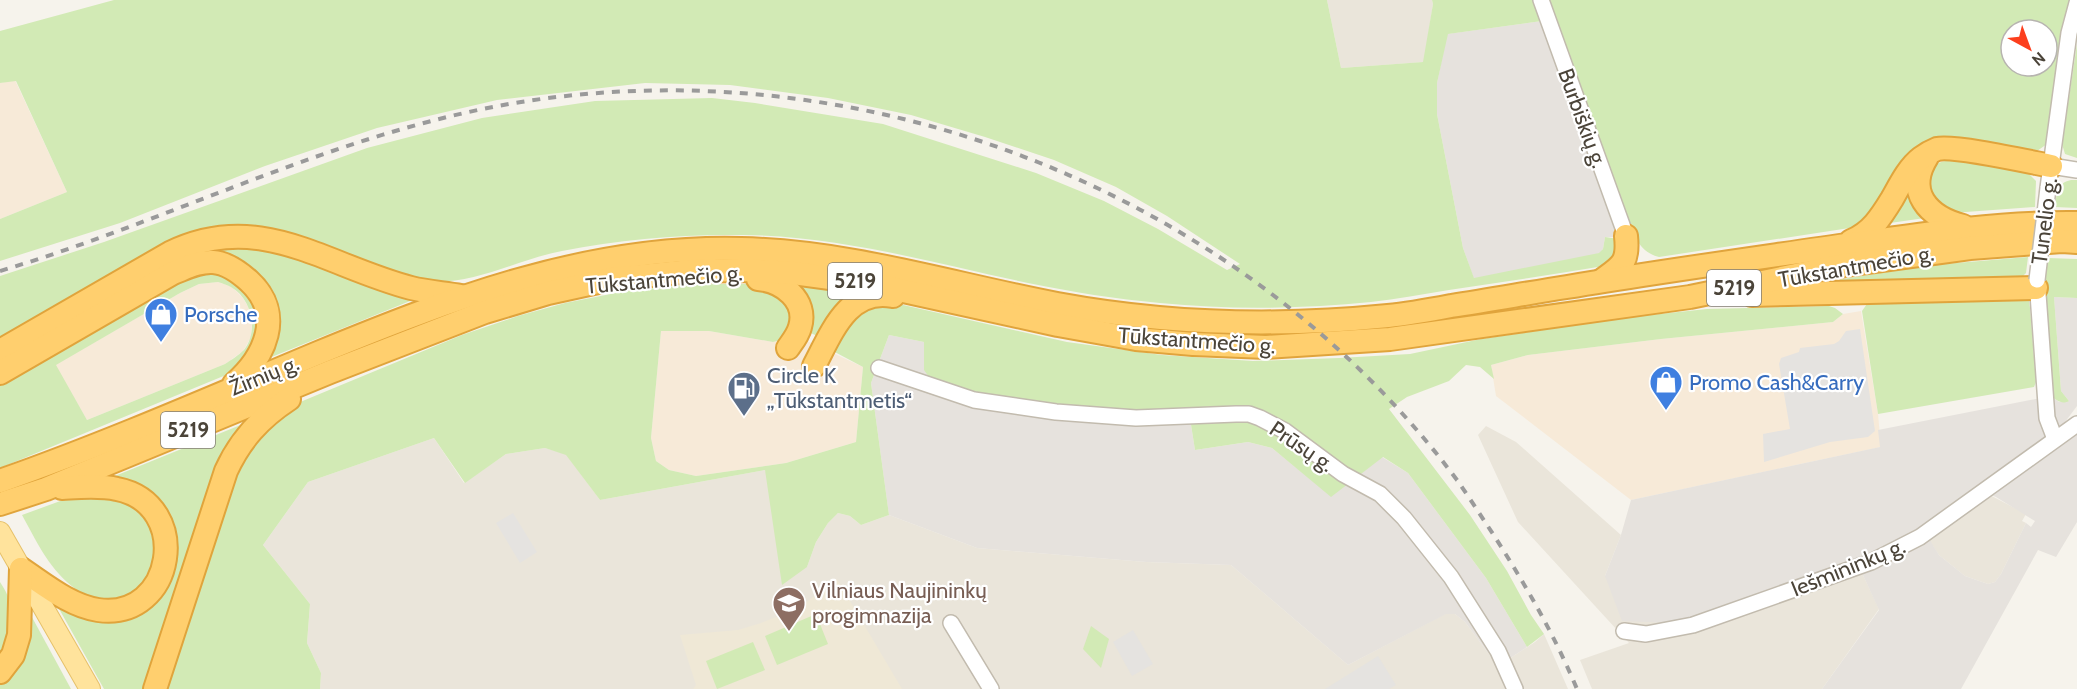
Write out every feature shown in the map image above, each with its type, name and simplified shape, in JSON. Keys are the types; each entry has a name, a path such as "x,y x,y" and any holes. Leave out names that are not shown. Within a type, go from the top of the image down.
{"highway":[{"path":"1838,246 1856,239 1876,223 1911,168 1929,153 1945,149 2050,177"},
{"path":"1929,153 1917,177 1922,198 1935,214 1947,222 1966,227"},
{"name":"Tūkstantmečio g.","path":"462,297 538,273 609,259 675,250 740,249 797,252 871,263 1062,305 1138,316 1196,321 1270,322 1391,316 1966,227 2077,223"},
{"path":"0,351 170,253 189,244 218,237 249,236 274,240 411,288 462,297"},
{"path":"1626,236 1639,254 1668,272"},
{"path":"1601,282 1620,267 1628,254 1626,236"},
{"name":"Tūkstantmečio g.","path":"330,372 485,312 548,293 612,279 691,272 743,270 793,273 867,283 1058,325 1136,339 1266,347 1390,339 1690,297 1845,265 1958,249 2062,241 2077,242"},
{"path":"0,373 173,273 196,263 213,262 241,273 253,284 262,297 268,314 266,342 259,356 249,370 227,391"},
{"path":"691,272 770,280 785,288 794,296 801,315 799,331 788,348"},
{"path":"1690,297 2037,284"},
{"path":"814,366 843,316 860,300 874,295 912,301 942,299"},
{"name":"Žirnių g.","path":"0,481 394,322 462,297"},
{"path":"155,689 222,483 235,450 270,411 330,372"},
{"name":"Žirnių g.","path":"0,504 46,489 330,372"},
{"path":"21,569 74,602 96,610 108,610 136,603 146,596 164,568 167,552 166,535 154,512 139,498 119,489 103,487 46,489"},
{"path":"0,672 13,655 19,635 21,569"}],"main road":[{"path":"0,532 90,689"}],"street":[{"name":"Burbiškių g.","path":"1541,0 1626,236"},
{"name":"Tunelio g.","path":"2055,439 2047,418 2037,284 2069,33 2077,3"},
{"path":"2050,177 2077,170"},
{"name":"Prūsų g.","path":"879,368 974,400 1056,412 1136,417 1236,414 1260,418 1285,431 1343,474 1380,494 1404,518 1451,577 1498,651 1515,689"},
{"name":"Iešmininkų g.","path":"1624,631 1646,634 1693,625 1871,562 1920,537 2077,424"},
{"path":"951,623 992,689"}],"shaded area":[{"path":"1327,0 1432,0 1424,62 1341,68"},
{"path":"1556,19 1633,230 1613,237 1605,237 1600,253 1474,279 1463,248 1437,114 1437,83 1447,34"},
{"path":"15,80 67,192 0,219 0,83"},
{"path":"218,282 232,287 243,298 249,309 252,323 251,337 243,351 225,364 87,420 55,365 180,293 199,284"},
{"path":"2054,297 2077,298 2077,406 2041,454 2077,430 2077,522 2056,557 2038,550 1961,689 1822,689 1879,610 1862,573 1701,624 1622,621 1605,576 1621,535 1631,500 1880,447 1878,430 2051,396 2059,402 2069,401 2061,391","holes":["1985,493 1996,497 2035,521 2031,527 2026,523 2001,574 1995,582 1988,584 1965,576 1939,555 1928,537"]},
{"path":"1861,311 1878,414 1881,447 1631,500 1496,396 1491,365 1528,355 1833,322 1843,314"},
{"path":"1860,329 1875,431 1868,437 1830,442 1764,462 1763,434 1790,429 1779,364 1781,358 1799,352 1800,348 1834,344 1846,331"},
{"path":"661,331 709,331 773,342 790,333 863,367 856,442 786,463 696,476 669,470 656,461 651,438"},
{"path":"889,335 924,342 924,370 1189,412 1195,450 1248,442 1272,448 1331,496 1382,457 1408,473 1486,578 1527,647 1498,666 1465,622 1455,614 1446,614 1348,665 1231,565 1146,562 977,548 889,515 871,383"},
{"path":"1486,426 1516,442 1621,535 1605,576 1862,573 1879,609 1822,689 1592,689 1580,660 1629,643 1518,522 1478,435"},
{"path":"434,438 464,483 506,454 545,448 566,454 600,500 765,470 807,567 816,542 828,523 838,513 850,516 861,525 889,515 977,548 1146,562 1231,565 1348,665 1445,614 1455,614 1465,622 1498,666 1544,634 1568,689 320,689 321,673 307,643 310,604 263,545 308,482"},
{"path":"1986,493 2026,514 2022,521 2026,523 2001,574 1995,582 1988,584 1965,576 1939,555 1927,537"},
{"path":"513,513 537,552 520,563 496,523"},
{"name":"Vilniaus Naujininkų progimnazija","path":"837,579 902,689 693,689 696,685 680,635 738,630 761,623 797,609"},
{"path":"1133,630 1153,664 1132,676 1113,642"},
{"path":"1378,656 1396,685 1389,689 1325,689"}],"green space":[{"path":"114,0 1327,0 1341,68 1423,62 1432,0 2070,0 2059,57 2059,18 1999,18 1999,78 2056,78 2047,144 2037,151 1947,139 1869,219 1856,227 1659,257 1652,255 1642,247 1633,231 1556,19 1448,34 1437,83 1437,114 1463,248 1474,278 1599,253 1603,249 1605,237 1619,239 1624,245 1610,265 1400,298 1318,306 1239,308 1160,303 1094,295 851,245 743,235 675,236 607,243 545,255 475,277 440,282 422,281 255,228 222,227 195,231 173,240 0,339 0,276 104,242 367,148 482,118 595,101 712,98 883,124 1036,173 1104,201 1158,229 1227,270 1240,264 1167,216 1116,187 1054,160 985,137 911,115 828,98 730,85 645,83 497,100 377,128 265,166 120,223 0,261 0,219 67,192 16,81 0,83 0,31"},
{"path":"2077,44 2077,158 2065,154 2062,144"},
{"path":"1948,160 2027,172 2036,181 2035,207 1952,213 1936,209 1925,176 1935,164"},
{"path":"1916,166 1925,218 1883,224"},
{"path":"2071,180 2077,180 2077,208 2055,207 2060,186"},
{"path":"201,247 263,247 420,297 269,358 276,336 272,298"},
{"path":"2028,257 2026,273 2021,278 1804,285 1932,265"},
{"path":"2048,258 2077,259 2077,298 2054,297 2061,391 2069,401 2064,402 2051,396 2043,292"},
{"path":"219,272 228,276 246,290 254,302 258,315 255,342 248,355 226,375 0,468 0,380 194,273","holes":["218,282 238,292 248,307 252,325 249,342 244,350 225,364 87,420 56,365 180,293 199,284"]},
{"path":"690,284 771,284 796,316 780,340 773,342 709,331 661,331 651,438 656,461 669,470 696,476 786,463 856,442 863,367 831,350 847,323 881,300 1067,342 1162,355 1253,361 1410,354 1481,339 1631,317 1707,309 1829,306 1843,314 1833,322 1528,355 1491,365 1494,379 1480,367 1466,365 1449,381 1407,397 1389,409 1470,515 1507,571 1544,634 1527,647 1486,578 1408,473 1383,457 1331,497 1272,448 1248,442 1195,450 1189,412 1144,412 1044,404 969,391 929,377 924,370 924,342 889,335 871,383 889,515 861,525 850,516 838,513 828,523 816,542 807,567 782,585 765,470 600,500 566,455 545,448 506,454 465,483 434,438 308,482 263,545 310,604 307,643 321,673 320,689 166,689 245,456 281,411 462,335 518,316 565,303 626,291"},
{"path":"796,286 831,289 851,294 820,337 808,332"},
{"path":"2017,296 2029,301 2036,382 2034,387 1878,414 1862,311 1869,301"},
{"path":"243,424 146,689 104,689 53,598 120,617 175,538 110,478"},
{"path":"74,496 121,496 153,523 158,559 140,590 106,603 74,595 77,590 52,566 22,515"},
{"path":"0,582 10,601 12,619 0,657"},
{"path":"27,608 71,689 0,689 0,681"},
{"path":"816,614 828,644 777,665 765,636"},
{"path":"1091,626 1109,639 1101,668 1083,649"},
{"path":"753,642 765,670 717,689 706,661"}],"railway":[{"path":"0,271 130,227 258,178 387,133 454,115 521,102 653,90 785,97 915,122 1040,163 1160,220 1270,293 1370,380 1457,480 1528,591 1577,689"}],"place":[{"name":"Porsche","path":"161,343"},
{"name":"Promo Cash&Carry","path":"1666,411"},
{"name":"Circle K „Tūkstantmetis“","path":"744,417"},
{"name":"Vilniaus Naujininkų progimnazija","path":"789,632"}]}
